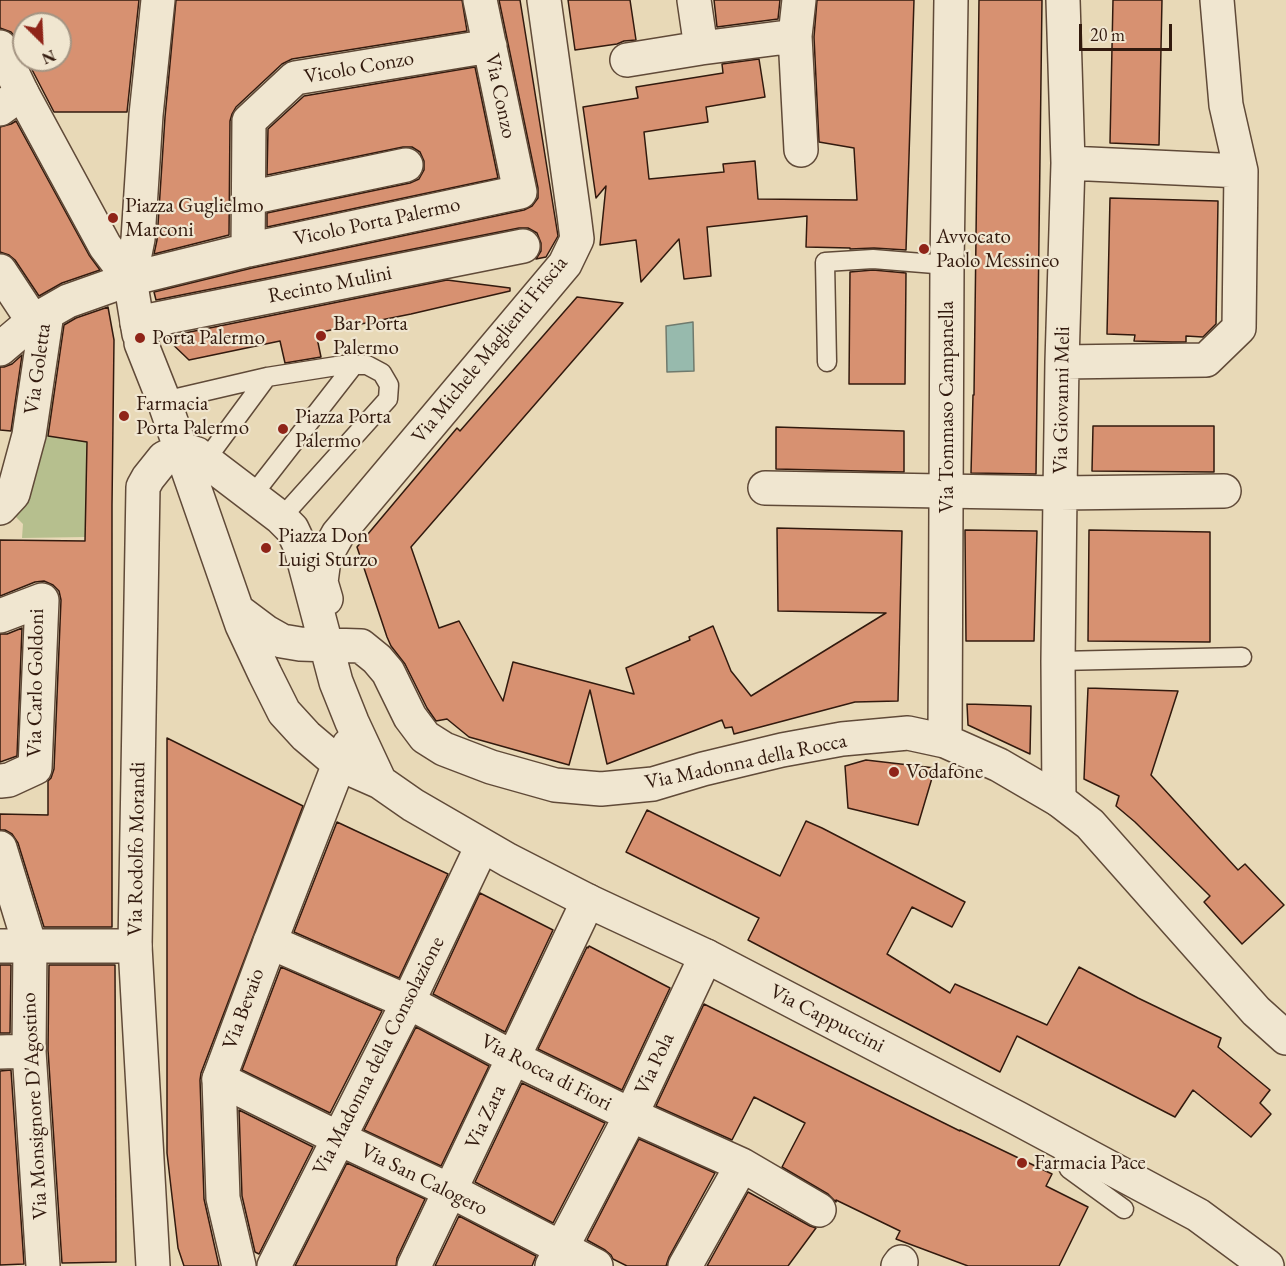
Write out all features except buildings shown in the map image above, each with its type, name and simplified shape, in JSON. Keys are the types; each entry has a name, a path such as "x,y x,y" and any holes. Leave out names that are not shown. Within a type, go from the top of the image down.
{"street":[{"path":"158,0 146,115 138,239 130,279 139,333 164,401 194,455 213,539 243,625 265,674 284,712 306,736 339,764"},
{"name":"Via Conzo","path":"480,0 520,192"},
{"name":"Via Michele Maglienti Friscia","path":"361,646 328,606 321,582 324,559 338,534 565,264 577,239 544,0"},
{"path":"694,0 701,48"},
{"path":"799,0 795,36 801,150"},
{"name":"Via Tommaso Campanella","path":"945,741 947,265 951,0"},
{"name":"Via Giovanni Meli","path":"1059,800 1060,493 1068,163 1063,0"},
{"path":"1062,362 1206,360 1239,328 1241,171 1226,105 1217,0"},
{"path":"627,60 795,36"},
{"name":"Vicolo Conzo","path":"248,250 249,122 294,78 490,46"},
{"path":"0,47 11,101 37,121 105,246 130,279"},
{"path":"1068,163 1241,171"},
{"path":"249,198 406,165"},
{"name":"Vicolo Porta Palermo","path":"130,279 248,250 520,192"},
{"name":"Recinto Mulini","path":"139,333 523,246"},
{"path":"0,271 40,317 0,349"},
{"name":"Via Goletta","path":"0,508 13,494 29,435 40,317 68,301 130,279"},
{"path":"194,455 272,511 315,536 338,534"},
{"name":"Via Rodolfo Morandi","path":"153,1266 135,946 143,487 164,458 194,455"},
{"path":"765,488 1060,493 1224,491"},
{"path":"213,539 236,513 250,506 272,511 300,546 336,682 380,783"},
{"name":"Via Carlo Goldoni","path":"0,616 42,600 35,768 9,780 0,781"},
{"path":"238,611 282,641 300,644 361,646"},
{"name":"Via Madonna della Rocca","path":"361,646 388,672 410,717 426,737 444,749 491,767 555,785 601,789 652,784 782,750 842,739 908,733 945,741 999,765 1059,800 1090,824 1256,1011 1286,1038"},
{"name":"Via Bevaio","path":"239,1266 224,1197 219,1079 339,764 356,731"},
{"name":"Via Cappuccini","path":"339,764 380,783 482,846 588,901 706,956 1198,1215 1267,1266"},
{"name":"Via Madonna della Consolazione","path":"274,1266 408,1002 482,846"},
{"name":"Via Monsignore D'Agostino","path":"0,848 15,946 15,1052 43,1266"},
{"name":"Via Zara","path":"414,1266 588,901"},
{"name":"Via Rocca di Fiori","path":"270,942 408,1002 514,1058 742,1165 819,1210"},
{"path":"15,946 135,946"},
{"name":"Via Pola","path":"556,1257 632,1115 706,956"},
{"name":"Via San Calogero","path":"219,1079 451,1191 556,1257 596,1266"},
{"path":"685,1266 742,1165"}],"lane":[{"path":"827,362 825,262 873,259 947,265"},
{"path":"164,401 267,377 343,364 367,365 382,373 389,385 388,399 272,511"},
{"path":"272,511 354,365"},
{"path":"194,455 267,377"},
{"path":"1058,661 1242,657"},
{"path":"1059,1141 1068,1169 1124,1209"}],"green space":[{"path":"52,394 77,394 88,422 85,537 22,538 23,524 14,515 46,436"}],"shaded area":[{"path":"693,322 694,371 667,372 666,326"}],"place":[{"name":"Piazza Guglielmo Marconi","path":"113,218"},
{"name":"Avvocato Paolo Messineo","path":"924,249"},
{"name":"Bar Porta Palermo","path":"321,336"},
{"name":"Porta Palermo","path":"140,338"},
{"name":"Farmacia Porta Palermo","path":"124,416"},
{"name":"Piazza Porta Palermo","path":"283,429"},
{"name":"Piazza Don Luigi Sturzo","path":"266,548"},
{"name":"Vodafone","path":"894,772"},
{"name":"Farmacia Pace","path":"1022,1163"}]}
